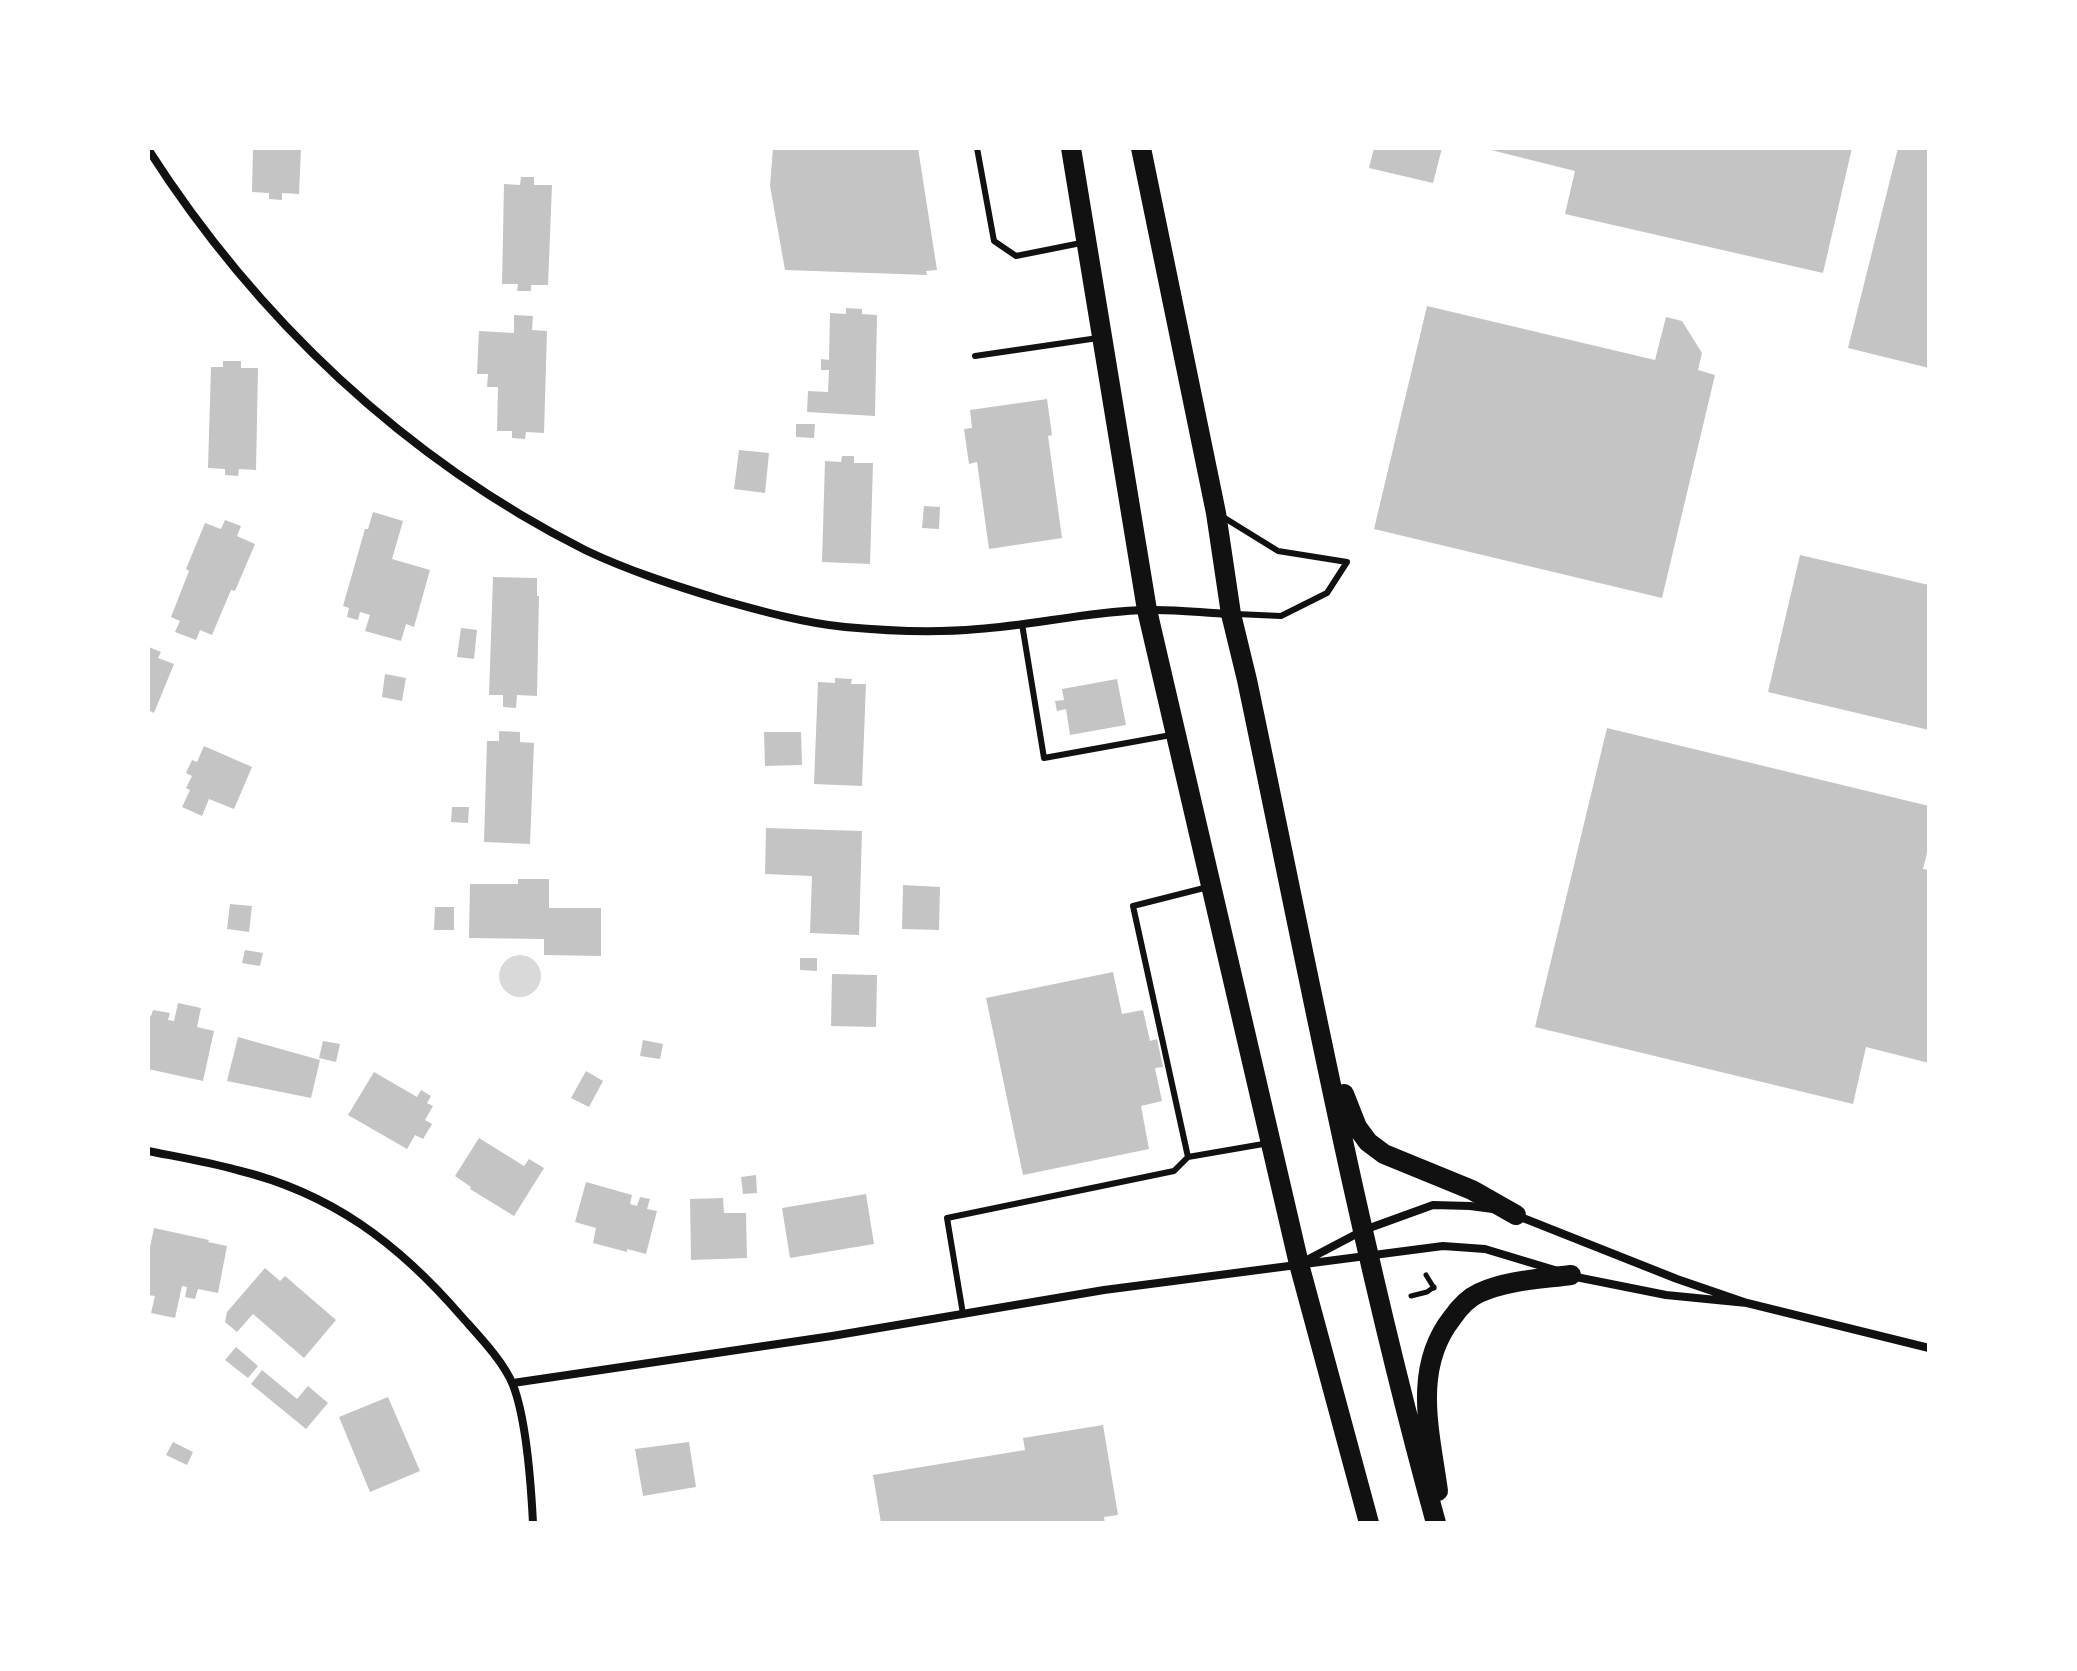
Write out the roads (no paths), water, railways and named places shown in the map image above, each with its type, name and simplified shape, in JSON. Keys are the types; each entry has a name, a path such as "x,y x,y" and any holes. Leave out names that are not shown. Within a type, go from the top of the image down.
{"main road":[{"path":"1071,148 1147,610 1299,1264 1369,1523"},
{"path":"1141,148 1216,513 1231,614 1364,1230 1406,1414 1436,1523"},
{"path":"1322,1036 1357,1127 1368,1142 1384,1154 1472,1190 1516,1215"},
{"path":"1442,1523 1426,1408 1426,1377 1445,1326 1460,1307 1477,1294 1522,1281 1571,1275"}],"street":[{"path":"148,149 185,206 239,276 300,343 435,458 510,508 587,551 670,584 755,609 843,627 976,630 1147,610 1231,614"},
{"path":"148,1151 239,1170 292,1187 334,1206 373,1230 408,1259 484,1342 513,1383 523,1426 533,1523"},
{"path":"1299,1264 1364,1230 1433,1205 1470,1206 1516,1215 1677,1279 1747,1303 1929,1348"},
{"path":"513,1383 1104,1290 1443,1246 1485,1249 1571,1275 1666,1295 1747,1303"}],"lane":[{"path":"977,148 994,241 1016,256 1086,242"},
{"path":"975,356 1102,338"},
{"path":"1216,513 1278,551 1347,562 1327,593 1281,616 1231,614"},
{"path":"1022,624 1044,758 1177,734"},
{"path":"1188,1157 1133,906 1211,886"},
{"path":"963,1314 947,1218 1174,1171 1188,1157 1271,1142"}]}
